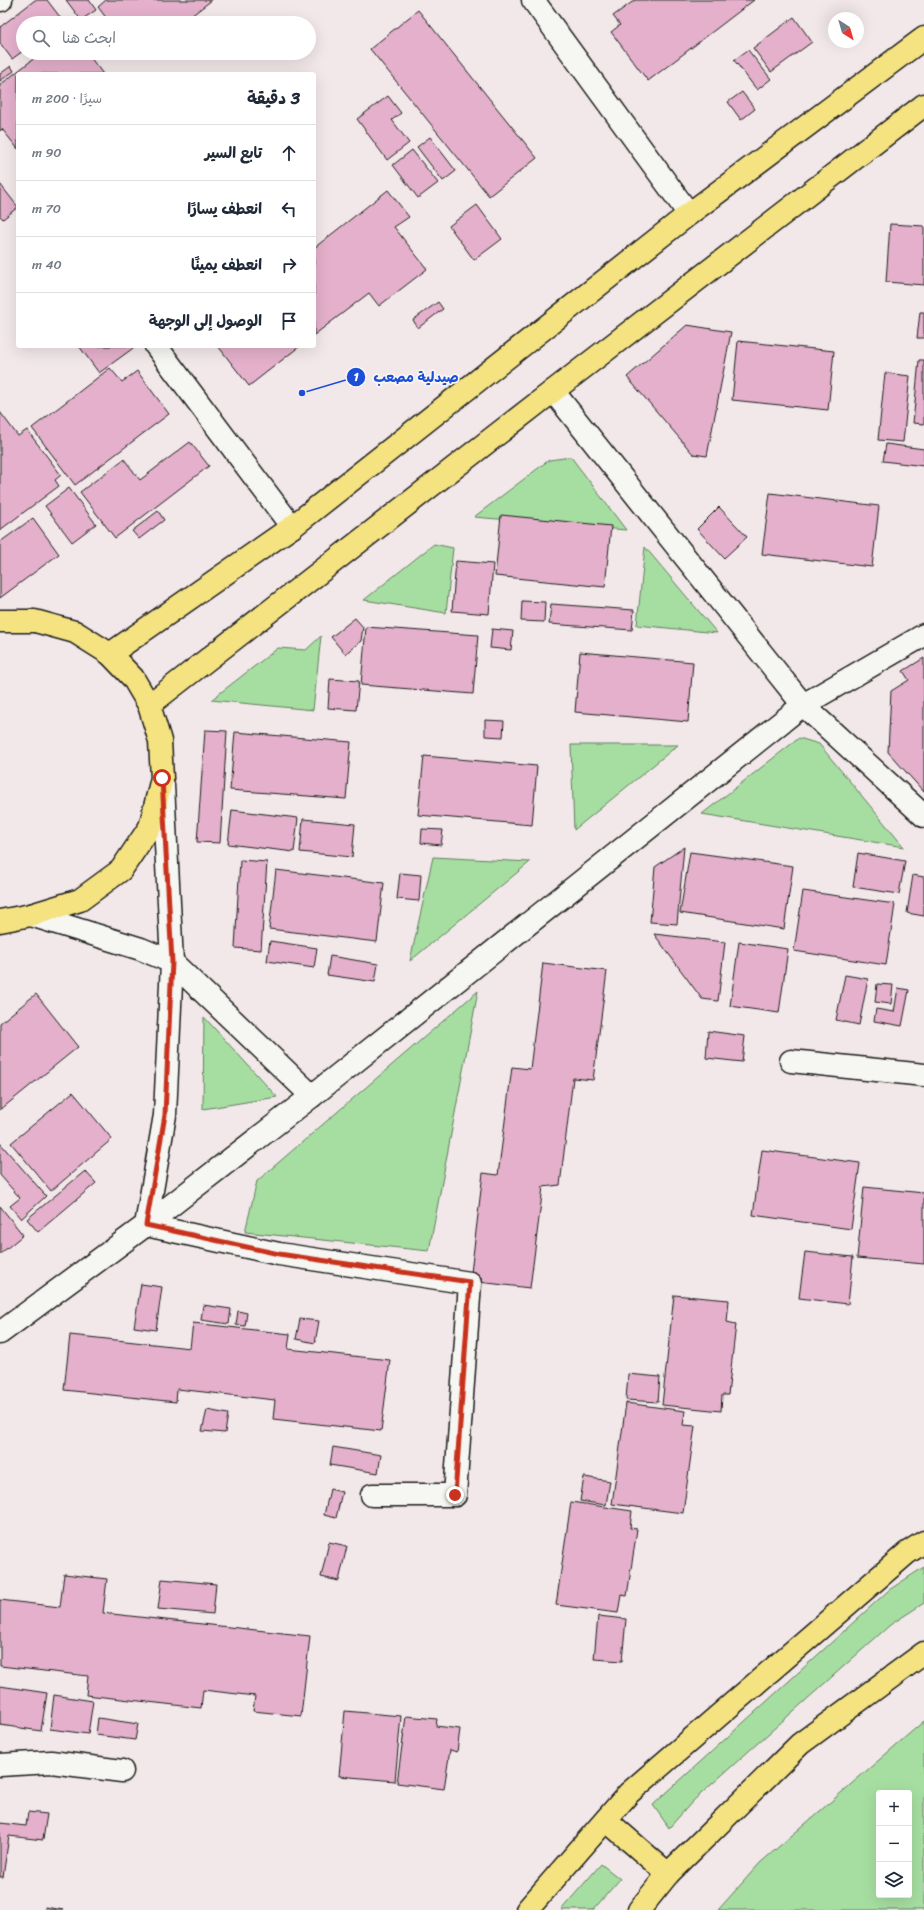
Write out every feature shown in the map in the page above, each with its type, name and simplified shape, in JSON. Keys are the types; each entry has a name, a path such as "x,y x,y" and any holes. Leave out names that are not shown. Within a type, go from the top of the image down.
{"main road":[{"path":"110,654 292,527 689,214 924,38"},
{"path":"149,706 553,391 924,105"},
{"path":"0,621 35,621 75,632 110,654 133,678 149,706 160,741 162,778 150,827 121,870 80,900 30,915 0,921"},
{"path":"0,914 30,915"},
{"path":"527,1910 629,1793 907,1553 924,1542"},
{"path":"639,1910 668,1874 800,1744 924,1653"},
{"path":"606,1820 668,1874"}],"street":[{"path":"533,0 689,214"},
{"path":"158,348 292,527"},
{"path":"553,391 803,706 924,816"},
{"path":"0,1334 146,1225 312,1096 803,706 924,635"},
{"path":"146,1225 165,1115 172,962 162,778"},
{"path":"30,915 141,949 172,962 312,1096"},
{"path":"791,1061 924,1075"},
{"path":"146,1225 279,1254 470,1282 455,1495 372,1495"},
{"path":"0,1765 51,1762 122,1771"}],"green space":[{"path":"571,457 626,530 474,517 549,460"},
{"path":"434,544 453,548 446,613 364,600"},
{"path":"645,547 717,633 637,625"},
{"path":"321,636 313,710 211,700 278,648 306,650"},
{"path":"799,738 819,744 904,847 702,814"},
{"path":"571,745 678,745 574,830"},
{"path":"433,857 530,862 410,961"},
{"path":"478,991 429,1251 245,1232 257,1181"},
{"path":"204,1017 277,1097 203,1109"},
{"path":"924,1567 924,1603 890,1625 693,1801 669,1828 653,1805 889,1590"},
{"path":"924,1721 924,1910 718,1910 760,1863"},
{"path":"601,1864 620,1879 593,1910 561,1910"}],"building":[{"path":"35,0 47,0 59,16 16,16 16,56 12,59 0,43 0,27"},
{"path":"66,0 89,0 96,10 87,16 78,16"},
{"path":"106,0 212,0 191,16 105,16 98,7"},
{"path":"635,0 754,0 648,81 611,32 620,25 613,16"},
{"path":"418,10 537,158 489,196 370,49"},
{"path":"794,17 812,42 771,72 753,48"},
{"path":"748,50 771,79 757,90 734,60"},
{"path":"32,60 92,60 101,72 17,72"},
{"path":"11,66 14,71 0,81 0,74"},
{"path":"16,73 16,146 2,129 0,131 0,85"},
{"path":"742,92 755,109 741,120 728,102"},
{"path":"388,96 401,113 392,120 409,143 387,160 357,119"},
{"path":"430,137 456,171 443,181 417,147"},
{"path":"412,150 438,183 418,198 393,165"},
{"path":"0,184 16,204 16,209 3,219 0,216"},
{"path":"388,190 409,217 394,227 427,269 379,306 369,293 316,333 316,246"},
{"path":"477,205 502,239 474,260 449,226"},
{"path":"890,224 924,226 924,285 886,282"},
{"path":"438,302 443,309 418,328 413,320"},
{"path":"920,312 924,312 924,338 917,338"},
{"path":"687,325 731,332 707,456 693,454 627,377"},
{"path":"738,341 834,351 828,410 732,400"},
{"path":"80,348 133,348 99,373"},
{"path":"220,348 297,348 249,386"},
{"path":"919,360 924,360 924,424 913,423"},
{"path":"110,368 122,382 137,371 169,414 75,485 32,428"},
{"path":"885,373 910,376 903,442 878,440"},
{"path":"0,412 18,436 27,430 61,475 55,480 59,486 0,530"},
{"path":"190,442 209,466 115,538 80,492 124,459 140,480"},
{"path":"886,444 924,449 924,466 883,461"},
{"path":"69,488 96,524 72,542 45,506"},
{"path":"770,493 879,506 872,567 762,554"},
{"path":"719,507 747,537 724,558 697,529"},
{"path":"158,511 164,520 139,539 132,531"},
{"path":"501,515 611,526 605,587 495,576"},
{"path":"33,518 59,554 0,598 0,542"},
{"path":"456,561 493,564 489,614 452,611"},
{"path":"522,601 545,602 544,622 521,621"},
{"path":"551,604 634,610 632,630 549,624"},
{"path":"355,618 363,627 361,641 345,654 331,637"},
{"path":"366,627 478,635 473,694 361,685"},
{"path":"492,629 513,631 511,650 490,648"},
{"path":"580,652 693,662 688,722 575,712"},
{"path":"924,658 924,792 888,752 891,691 909,680 903,671"},
{"path":"330,679 359,681 356,710 328,708"},
{"path":"485,720 504,721 503,737 485,736"},
{"path":"205,730 227,731 220,843 197,842"},
{"path":"235,732 351,742 346,799 230,790"},
{"path":"424,756 537,766 532,825 418,815"},
{"path":"232,810 298,818 294,852 228,844"},
{"path":"303,819 355,824 352,857 300,852"},
{"path":"422,829 443,830 441,845 421,843"},
{"path":"684,847 677,924 650,922 655,867"},
{"path":"690,852 793,866 784,929 680,913"},
{"path":"858,853 905,861 899,894 853,887"},
{"path":"240,860 267,862 261,950 235,948"},
{"path":"276,870 384,883 377,942 269,929"},
{"path":"400,873 421,875 419,901 397,899"},
{"path":"913,875 924,877 924,916 907,913"},
{"path":"803,891 895,904 886,965 794,951"},
{"path":"654,934 725,942 718,1001 702,999"},
{"path":"270,941 317,948 314,968 267,961"},
{"path":"739,942 788,949 779,1013 730,1006"},
{"path":"330,956 378,964 375,982 327,975"},
{"path":"543,963 607,971 593,1080 573,1078 560,1185 543,1187 530,1288 470,1281 483,1173 498,1175 512,1067 530,1069"},
{"path":"845,975 868,979 859,1025 836,1020"},
{"path":"877,984 893,985 891,1004 875,1002"},
{"path":"898,988 909,990 902,1026 874,1021 876,1009 894,1012"},
{"path":"36,994 78,1047 0,1110 0,1023"},
{"path":"708,1031 745,1036 742,1062 706,1058"},
{"path":"73,1092 112,1139 51,1191 11,1143"},
{"path":"0,1143 46,1196 21,1219 10,1206 20,1198 0,1175"},
{"path":"762,1150 860,1163 851,1229 753,1215"},
{"path":"85,1171 96,1183 38,1232 27,1219"},
{"path":"864,1187 924,1193 924,1264 857,1258"},
{"path":"0,1206 23,1235 0,1254"},
{"path":"805,1252 853,1257 848,1304 799,1298"},
{"path":"141,1284 162,1287 156,1330 134,1327"},
{"path":"674,1295 729,1300 727,1322 736,1324 728,1395 722,1395 721,1411 662,1405"},
{"path":"203,1305 231,1309 229,1324 201,1320"},
{"path":"238,1311 247,1313 245,1326 236,1325"},
{"path":"300,1319 319,1321 315,1343 296,1339"},
{"path":"193,1323 290,1334 288,1349 390,1360 381,1431 273,1419 275,1400 177,1389 176,1402 64,1390 70,1335 190,1348"},
{"path":"628,1374 660,1377 658,1402 626,1400"},
{"path":"626,1403 685,1411 683,1425 695,1426 683,1513 612,1504"},
{"path":"207,1410 228,1414 225,1433 202,1431"},
{"path":"333,1447 381,1455 378,1473 330,1465"},
{"path":"584,1477 610,1481 606,1505 580,1501"},
{"path":"330,1489 342,1492 336,1518 324,1515"},
{"path":"571,1502 632,1511 630,1528 637,1529 627,1596 621,1595 618,1613 556,1605"},
{"path":"329,1542 347,1546 339,1581 321,1577"},
{"path":"64,1574 107,1579 103,1613 310,1636 301,1716 253,1711 255,1696 203,1690 201,1708 86,1695 88,1676 0,1666 0,1600 60,1607"},
{"path":"162,1579 216,1584 213,1614 158,1609"},
{"path":"598,1616 626,1619 622,1661 594,1659"},
{"path":"0,1686 47,1693 41,1731 0,1725"},
{"path":"54,1695 93,1701 88,1734 50,1729"},
{"path":"345,1711 401,1716 395,1781 339,1776"},
{"path":"406,1716 437,1719 436,1726 460,1729 457,1752 450,1750 444,1789 397,1783"},
{"path":"98,1718 138,1724 135,1740 96,1735"},
{"path":"28,1812 47,1814 43,1840 9,1836 3,1877 0,1877 0,1823 26,1826"},
{"path":"45,1907 63,1910 45,1910"}],"place":[{"name":"صيدلية مصعب","path":"302,393"}],"route":[{"path":"162,778 172,962 165,1115 146,1225 279,1254 470,1282 455,1495"}]}
